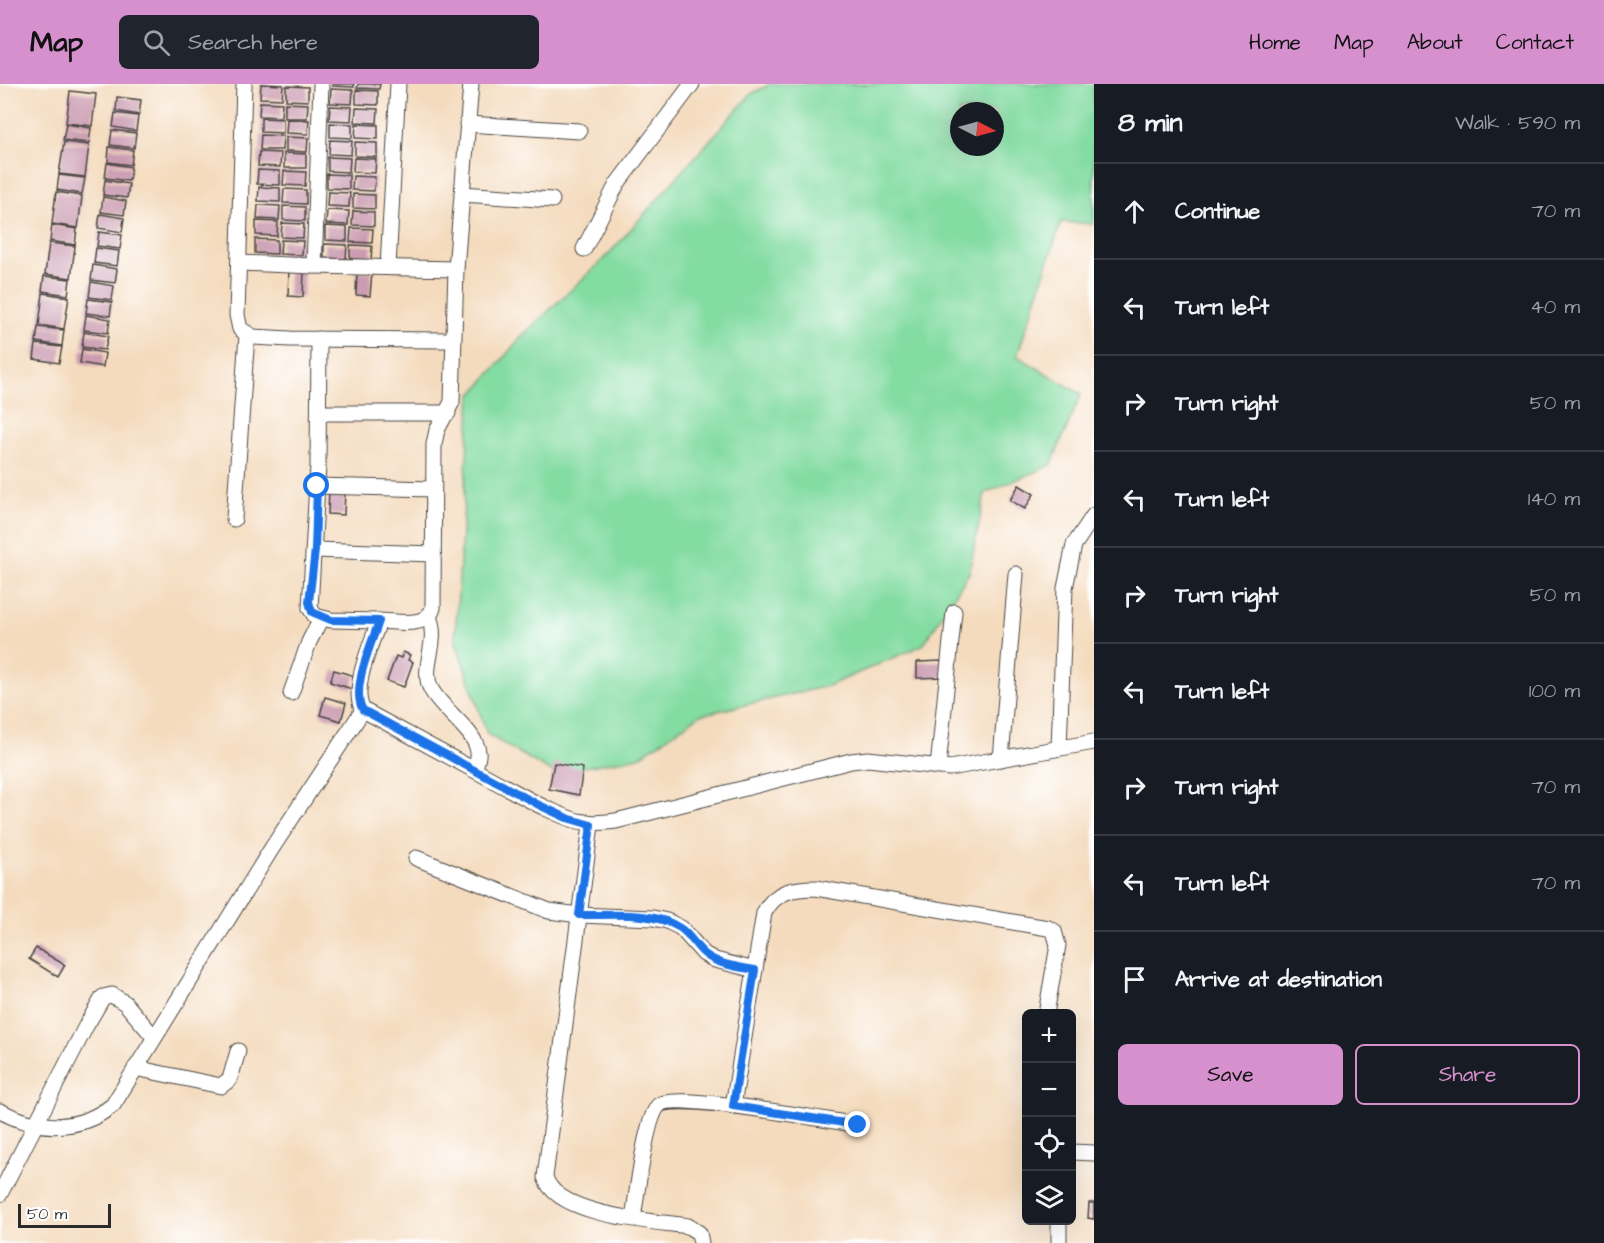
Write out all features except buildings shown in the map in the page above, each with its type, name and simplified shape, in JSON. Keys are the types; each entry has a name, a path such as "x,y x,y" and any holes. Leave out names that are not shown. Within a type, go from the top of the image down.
{"street":[{"path":"244,84 237,315 240,329 247,334 290,339 453,340"},
{"path":"314,266 321,84"},
{"path":"388,267 398,84"},
{"path":"471,84 456,269 453,394 448,413 435,436 433,489 435,591 429,617 434,635 427,680 433,693 475,743 478,756 474,770"},
{"path":"584,249 617,184 693,84"},
{"path":"467,124 579,131"},
{"path":"462,194 552,200"},
{"path":"239,263 456,269"},
{"path":"234,519 247,334"},
{"path":"319,339 320,413 315,550 309,602 312,612 321,618 379,621 419,622 429,617"},
{"path":"320,413 448,413"},
{"path":"317,486 433,489"},
{"path":"1059,748 1065,588 1074,545 1094,515"},
{"path":"315,550 433,554"},
{"path":"1001,759 1016,574"},
{"path":"938,766 954,612"},
{"path":"291,693 309,642 321,618"},
{"path":"379,621 359,684 358,700 363,710 548,809 591,825 616,821 851,761 868,759 958,767 1094,742"},
{"path":"0,1111 15,1119 36,1125 60,1126 92,1120 113,1105 272,848 363,710"},
{"path":"591,825 545,1177 552,1191 568,1202 633,1218 694,1229 701,1243"},
{"path":"416,858 549,911 579,915 653,918 667,921 681,928 704,954 715,960 755,970"},
{"path":"733,1106 765,913 770,902 778,894 790,890 816,888 1054,931 1058,945 1047,1009"},
{"path":"0,1194 103,997 112,995 125,1003 154,1037"},
{"path":"135,1068 221,1086 230,1079 237,1051"},
{"path":"633,1218 650,1125 658,1106 671,1100 733,1106 858,1125"},
{"path":"1076,1152 1094,1153"},
{"path":"1059,1225 1059,1243"}],"green space":[{"path":"770,84 1094,84 1094,224 1061,222 1017,356 1081,394 1051,465 985,493 969,573 923,645 828,686 700,715 639,757 553,773 487,734 455,639 471,396 522,336 608,255 751,94"}],"route":[{"path":"317,486 310,608 315,616 331,620 379,621 359,684 358,700 363,710 539,805 567,818 591,825 579,915 653,918 667,921 681,928 704,954 715,960 755,970 733,1106 858,1125"}]}
